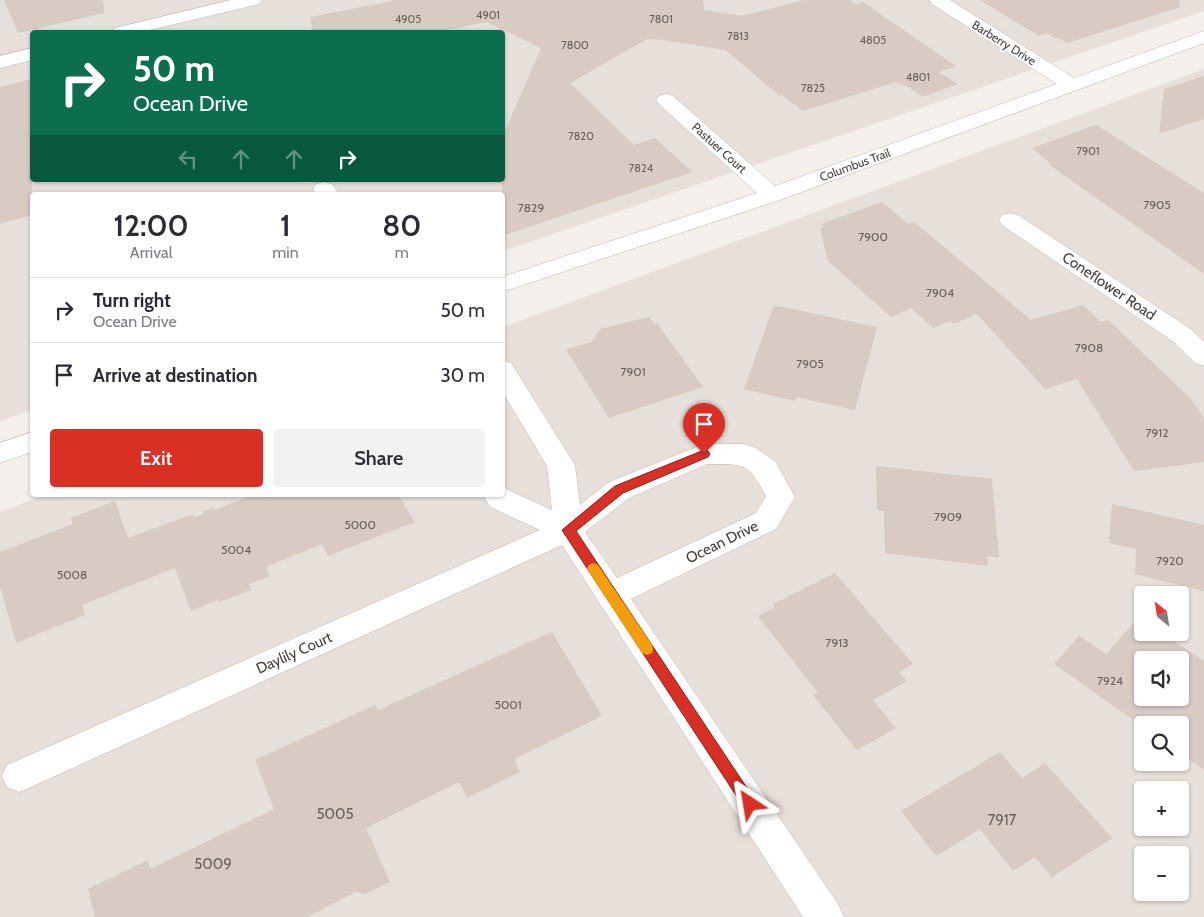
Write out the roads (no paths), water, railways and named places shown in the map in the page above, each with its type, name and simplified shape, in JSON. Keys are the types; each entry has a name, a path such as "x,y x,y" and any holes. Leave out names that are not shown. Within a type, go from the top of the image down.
{"street":[{"path":"129,30 254,0"},
{"name":"Barberry Drive","path":"938,0 1071,85"},
{"name":"Columbus Trail","path":"505,284 772,195 1204,37"},
{"path":"0,62 30,54"},
{"name":"Pastuer Court","path":"666,100 772,195"},
{"name":"Coneflower Road","path":"1010,220 1182,336 1204,357"},
{"path":"505,374 561,465 568,530 825,917"},
{"path":"0,452 30,443"},
{"name":"Ocean Drive","path":"568,530 619,490 704,454 744,454 766,468 782,497 766,521 611,595"},
{"path":"498,497 568,530"},
{"name":"Daylily Court","path":"19,776 568,530"}]}
